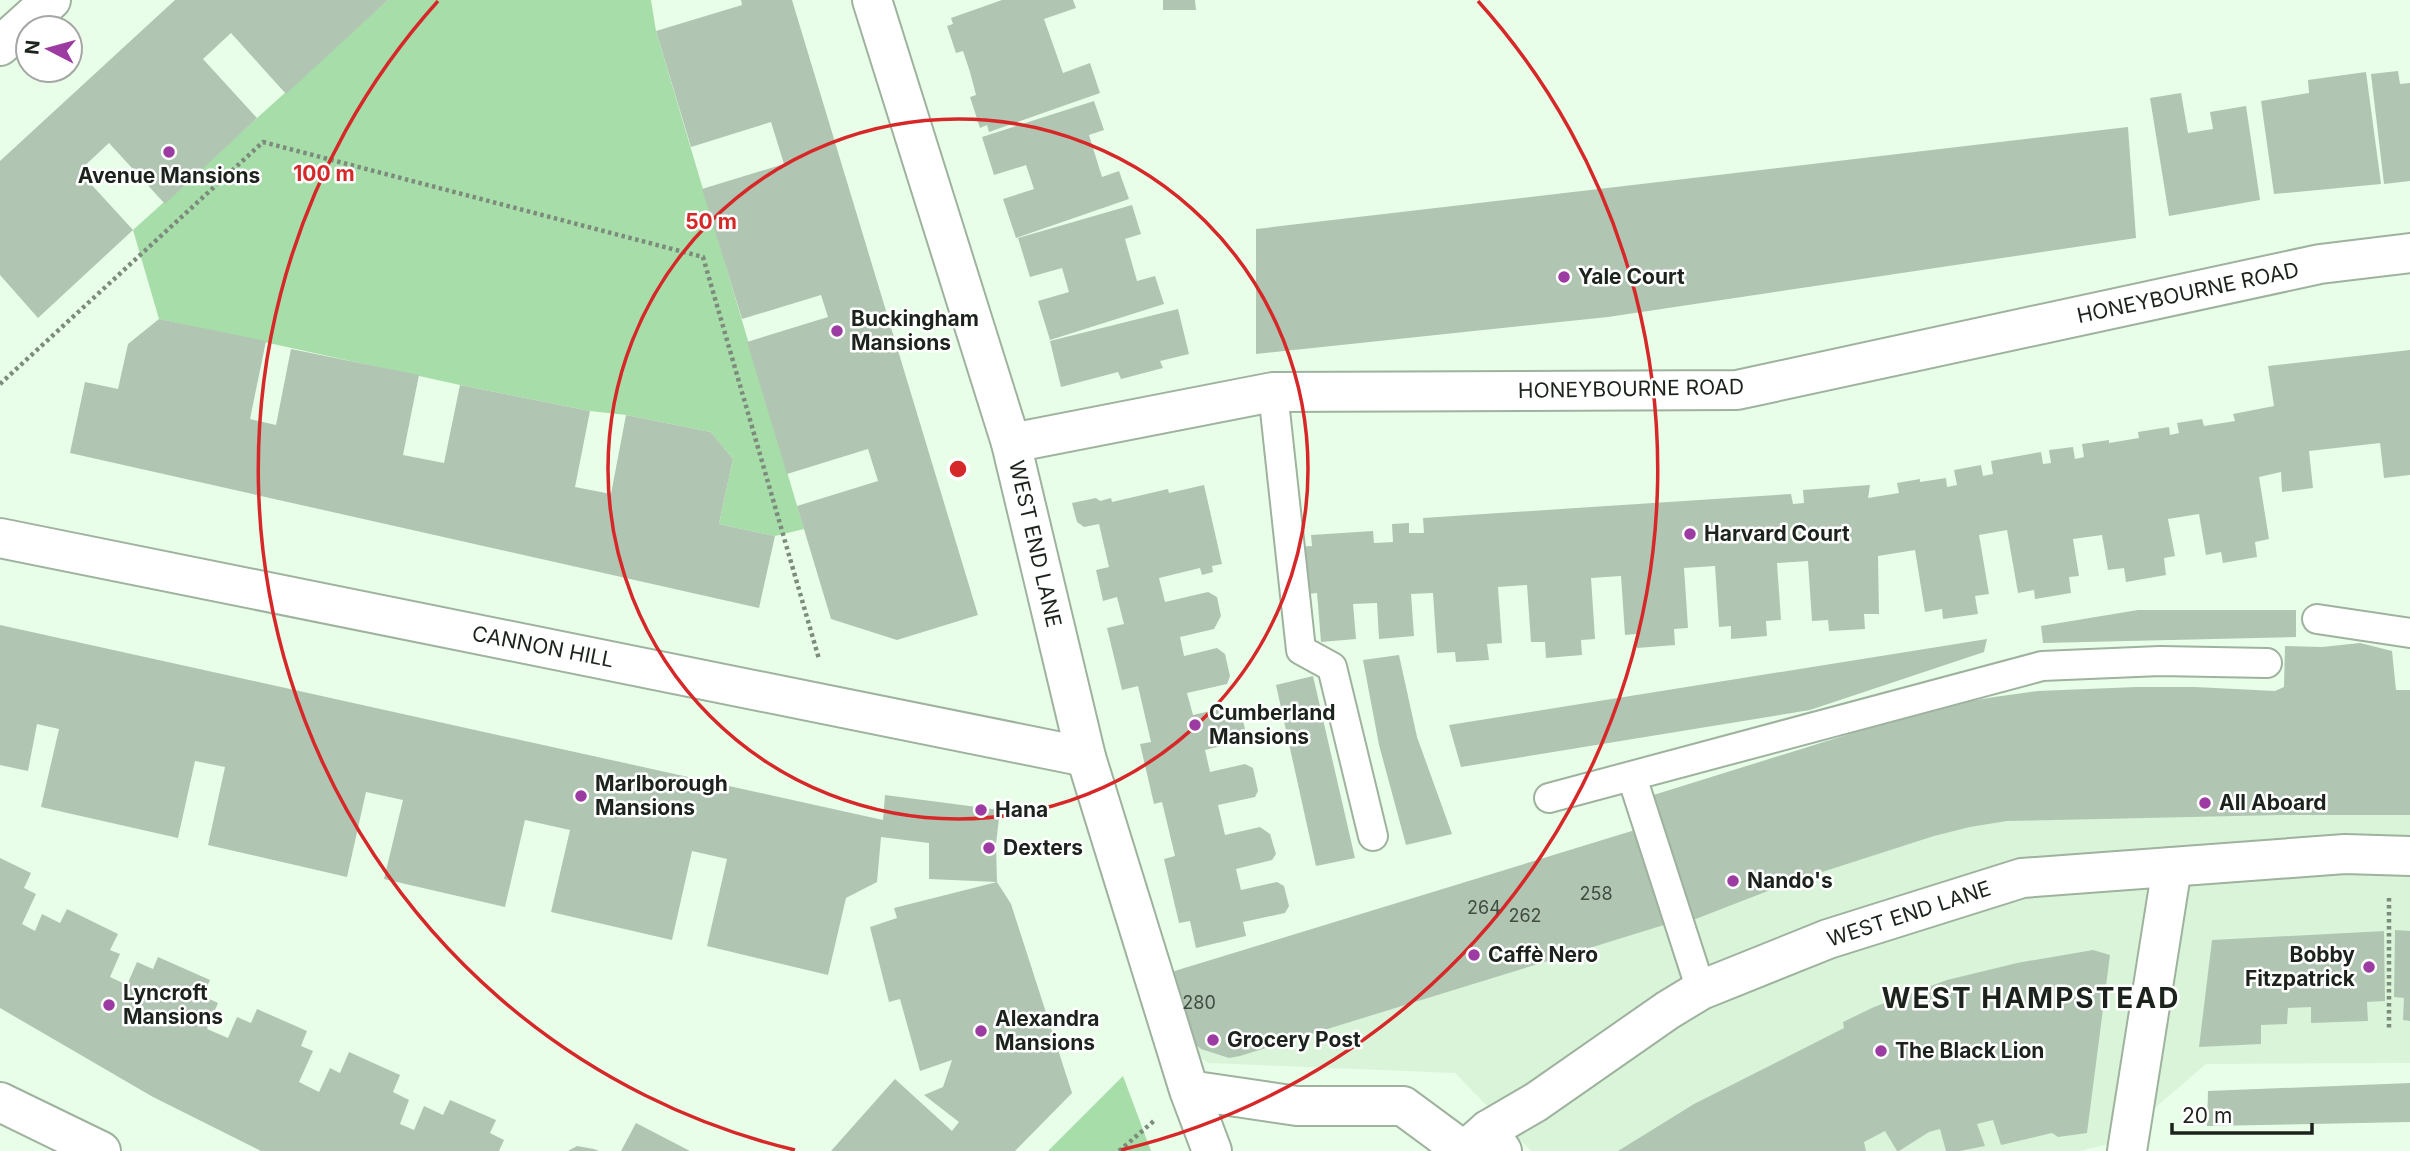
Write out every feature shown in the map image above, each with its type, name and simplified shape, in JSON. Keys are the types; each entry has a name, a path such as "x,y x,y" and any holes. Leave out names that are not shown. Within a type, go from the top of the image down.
{"main road":[{"path":"0,46 51,0"},
{"name":"WEST END LANE","path":"872,0 1011,443 1086,757 1188,1090 1212,1151"},
{"name":"HONEYBOURNE ROAD","path":"1011,443 1273,392 1737,390 2320,264 2410,253"},
{"name":"CANNON HILL","path":"0,538 1086,757"},
{"name":"WEST END LANE","path":"1188,1090 1297,1106 1403,1106 1480,1146 1536,1102 1701,990 1828,939 2022,878 2345,854 2399,855"},
{"path":"2127,1151 2172,867"},
{"path":"0,1101 101,1151"}],"lane":[{"path":"1273,392 1301,650 1332,667 1373,836"},
{"path":"2317,619 2410,634"},
{"path":"1549,798 2042,666 2160,661 2267,663"},
{"path":"1632,776 1701,990"}],"path":[{"path":"0,384 263,142 703,257 833,706"},
{"path":"2389,1031 2399,855"}],"shaded area":[{"path":"2410,770 2410,1063 2206,1064 2114,1143 2079,1151 1531,1151 1455,1073 1208,1063 1180,1041 1534,916 1991,779"}],"green space":[{"path":"388,0 651,0 656,31 804,529 775,536 719,524 733,459 711,432 460,385 159,319 133,230"},
{"path":"1123,1076 1151,1151 1048,1151"}],"building":[{"name":"Avenue Mansions","path":"175,0 388,0 286,94 231,33 203,59 257,118 165,204 109,143 79,171 133,230 38,318 0,275 0,161"},
{"name":"Buckingham Mansions","path":"741,0 792,0 978,615 897,640 831,619 797,506 878,481 868,449 787,474 747,342 828,317 821,295 742,319 702,189 784,164 771,122 691,147 656,31 742,5"},
{"path":"1002,0 1073,0 1076,8 1044,19 1063,73 1090,63 1100,93 989,132 987,125 980,128 970,97 976,95 970,72 963,51 956,53 947,26 953,24 951,18"},
{"path":"1163,0 1195,0 1196,10 1163,10"},
{"path":"2398,71 2400,84 2410,83 2410,181 2384,184 2371,74"},
{"path":"2366,72 2381,184 2274,194 2261,101 2309,93 2308,80"},
{"path":"2181,93 2188,133 2213,129 2210,112 2246,106 2260,200 2169,216 2150,98"},
{"path":"1094,101 1104,130 1089,135 1102,177 1119,171 1129,199 1016,238 1003,199 1034,189 1026,165 994,175 982,137"},
{"name":"Yale Court","path":"2128,127 2136,238 1608,317 1256,354 1256,229"},
{"path":"1132,205 1141,234 1125,239 1137,281 1155,276 1164,304 1050,340 1038,301 1069,292 1062,268 1030,277 1018,238"},
{"path":"1178,309 1189,354 1160,361 1163,368 1121,379 1118,372 1061,387 1050,341"},
{"path":"159,319 266,341 250,419 276,425 291,349 419,375 403,455 444,463 460,385 590,411 575,487 611,494 626,415 711,432 733,459 719,524 775,536 759,608 70,453 85,382 118,389 128,344"},
{"name":"Harvard Court","path":"2410,350 2410,475 2384,478 2380,443 2309,451 2313,488 2282,492 2281,472 2259,477 2269,539 2255,542 2257,557 2223,563 2221,552 2206,555 2199,514 2168,519 2175,556 2164,558 2166,575 2126,582 2124,568 2108,570 2102,535 2073,539 2079,576 2069,577 2071,593 2035,599 2034,590 2018,593 2007,530 1979,535 1989,594 1975,596 1978,614 1943,619 1942,609 1925,612 1915,550 1878,556 1879,614 1864,614 1865,629 1829,631 1828,620 1812,621 1808,561 1777,563 1781,620 1766,621 1767,636 1731,639 1731,626 1719,627 1715,566 1684,568 1688,628 1674,629 1675,645 1637,648 1636,634 1625,635 1621,576 1591,578 1595,639 1581,640 1582,655 1546,658 1545,642 1531,642 1527,585 1498,587 1502,643 1487,644 1489,660 1456,662 1455,652 1437,653 1433,593 1411,594 1414,636 1379,639 1377,603 1353,604 1356,639 1321,642 1317,593 1307,594 1296,547 1312,546 1311,535 1373,531 1374,543 1393,542 1392,524 1409,523 1409,533 1424,533 1423,518 1791,494 1793,504 1804,503 1803,490 1870,485 1868,498 1899,493 1897,483 1920,479 1920,482 1946,478 1947,487 1957,485 1954,470 1981,465 1983,476 1993,474 1991,461 2041,452 2043,464 2051,463 2049,450 2073,447 2075,459 2084,457 2082,444 2139,438 2138,432 2169,427 2170,435 2179,433 2177,423 2202,419 2204,426 2235,421 2233,414 2274,406 2268,366"},
{"name":"Cumberland Mansions","path":"1204,485 1222,564 1212,566 1213,572 1202,575 1200,568 1159,578 1165,602 1208,592 1217,597 1221,616 1214,629 1180,637 1184,656 1217,648 1225,654 1230,676 1227,684 1187,693 1193,715 1232,706 1241,711 1246,734 1242,741 1205,750 1210,772 1245,764 1253,768 1258,791 1255,797 1218,805 1225,835 1260,827 1270,834 1276,854 1272,860 1236,869 1241,890 1277,882 1284,886 1289,906 1285,913 1243,922 1246,936 1196,948 1190,921 1179,923 1164,859 1175,856 1162,802 1154,804 1140,744 1151,742 1138,686 1122,690 1107,628 1124,624 1117,597 1103,601 1096,570 1109,567 1099,524 1084,527 1077,522 1072,503 1096,498 1100,501 1111,498 1112,502 1168,489 1169,493"},
{"path":"2138,610 2296,610 2296,637 2043,643 2041,626"},
{"name":"Marlborough Mansions","path":"0,625 883,820 885,795 1000,810 996,844 997,882 929,879 929,843 881,837 877,882 846,898 828,975 707,946 727,859 692,851 672,940 551,912 570,830 525,820 505,907 384,879 403,800 366,792 347,877 208,845 225,767 195,761 178,838 41,807 59,729 37,724 28,771 0,765"},
{"path":"1987,639 1984,652 1810,710 1461,767 1449,725"},
{"path":"2360,643 2392,651 2396,690 2410,690 2410,815 2007,821 1934,836 1791,882 1688,922 1647,797 1936,707 1994,697 2038,691 2136,687 2275,691 2284,687 2285,646 2322,647"},
{"path":"1399,655 1417,737 1452,834 1406,845 1379,745 1363,660"},
{"path":"1313,676 1355,858 1316,866 1276,685"},
{"path":"1635,830 1664,925 1240,1056 1229,1058 1201,1049 1181,1032 1168,973"},
{"name":"Lyncroft Mansions","path":"0,858 31,873 24,888 36,894 22,924 35,931 42,914 60,923 67,909 118,934 110,950 120,954 110,977 127,985 137,962 153,969 158,957 210,980 203,996 218,1003 207,1029 228,1038 237,1017 251,1023 257,1009 307,1031 301,1046 313,1051 299,1082 319,1092 330,1068 340,1073 349,1052 400,1075 393,1092 409,1100 400,1124 414,1130 424,1106 443,1115 450,1100 496,1120 490,1133 504,1140 499,1151 261,1151 153,1097 0,1008"},
{"name":"Alexandra Mansions","path":"997,882 1011,904 1072,1093 1015,1151 831,1151 895,1079 952,1131 959,1122 924,1095 943,1087 952,1060 920,1071 900,999 889,1002 870,927 897,918 894,908"},
{"path":"2395,930 2410,931 2410,1021 2403,1020 2404,998 2394,997"},
{"path":"2384,931 2385,1001 2367,1002 2368,1021 2311,1023 2311,1007 2288,1008 2287,1024 2261,1025 2261,1044 2199,1047 2212,940"},
{"path":"2093,950 2110,955 2087,1133 2058,1137 2052,1133 2001,1145 1993,1120 1977,1124 1985,1146 1960,1151 1946,1151 1940,1129 1929,1132 1899,1151 1885,1131 1864,1142 1866,1151 1618,1151 1694,1104 1844,1028 1843,1022 1874,1007 1947,980 2017,963"},
{"path":"2410,1083 2410,1122 2207,1126 2208,1091"},
{"path":"636,1123 690,1151 621,1151"},
{"path":"577,1146 594,1149 599,1151 568,1151"}],"place":[{"name":"Avenue Mansions","path":"169,152"},
{"name":"Yale Court","path":"1564,277"},
{"name":"Buckingham Mansions","path":"837,331"},
{"name":"Harvard Court","path":"1690,534"},
{"name":"Cumberland Mansions","path":"1195,725"},
{"name":"Marlborough Mansions","path":"581,796"},
{"name":"All Aboard","path":"2205,803"},
{"name":"Hana","path":"981,810"},
{"name":"Dexters","path":"989,848"},
{"name":"Nando's","path":"1733,881"},
{"name":"Caffè Nero","path":"1474,955"},
{"name":"Bobby Fitzpatrick","path":"2369,967"},
{"name":"Lyncroft Mansions","path":"109,1005"},
{"name":"Alexandra Mansions","path":"981,1031"},
{"name":"Grocery Post","path":"1213,1040"},
{"name":"The Black Lion","path":"1881,1051"}],"district":[{"name":"WEST HAMPSTEAD","path":"2031,998"}]}
